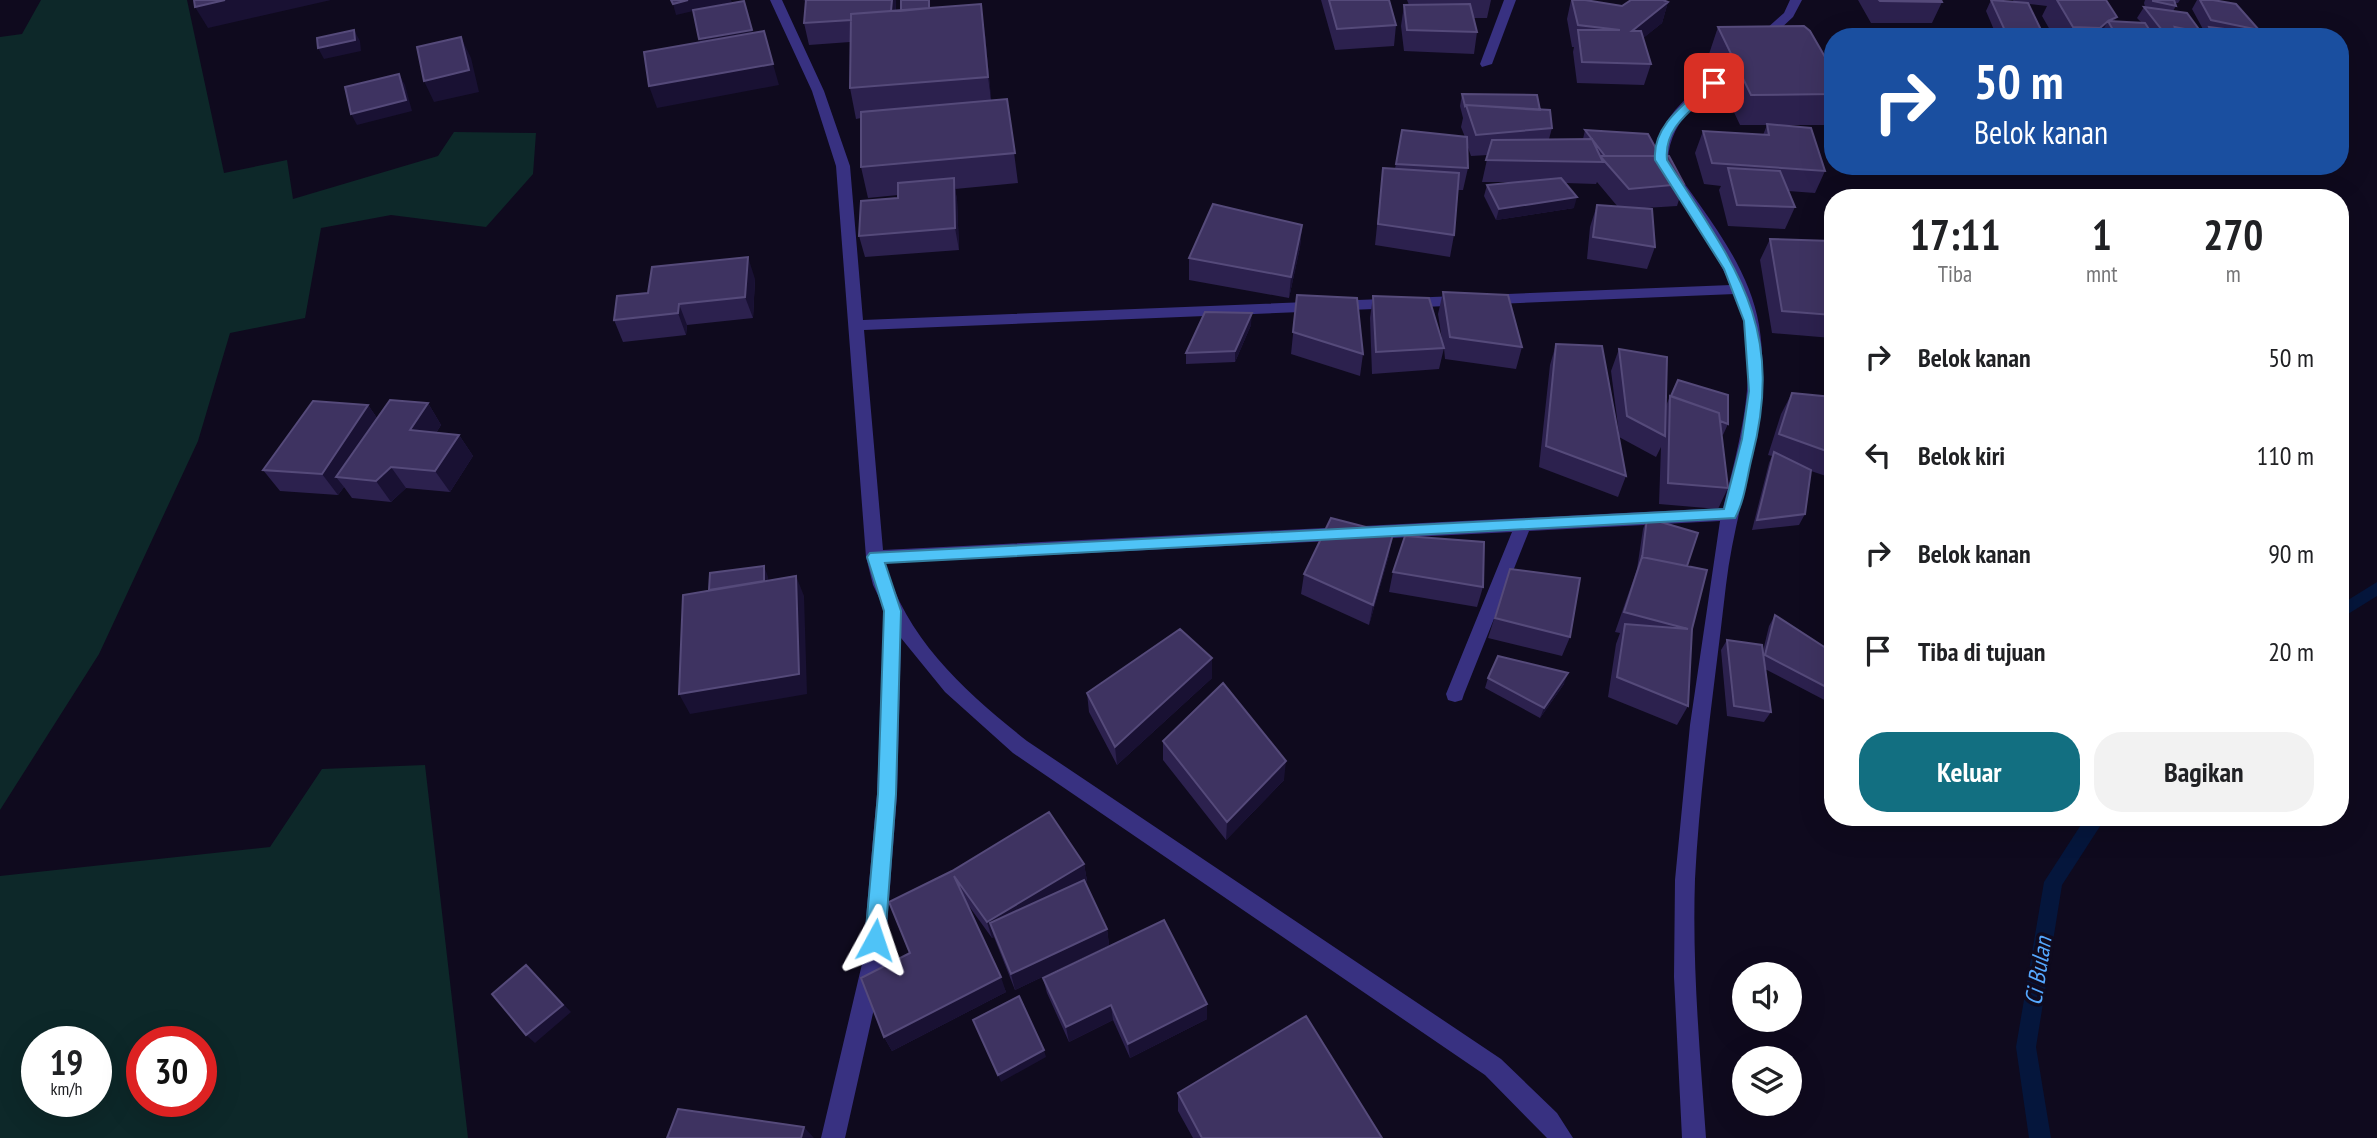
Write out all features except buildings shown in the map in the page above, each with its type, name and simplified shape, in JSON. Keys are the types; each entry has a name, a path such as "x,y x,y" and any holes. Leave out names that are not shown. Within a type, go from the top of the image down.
{"street":[{"path":"776,0 818,91 843,166 875,557 892,611 915,644 982,717 1020,747 1493,1067 1549,1121 1561,1138"},
{"path":"1486,64 1510,0"},
{"path":"1694,1138 1684,947 1689,814 1721,558 1749,439 1756,391 1751,321 1740,289 1719,249 1661,160 1660,147 1663,135 1679,115 1789,15 1796,0"},
{"path":"856,325 1740,289"},
{"path":"875,557 1730,514"},
{"path":"1455,694 1524,523"},
{"path":"833,1138 873,964 887,794 892,611"}],"green space":[{"path":"41,0 187,0 224,173 287,160 293,199 438,156 454,132 536,133 533,174 486,227 391,215 321,228 305,318 230,333 198,441 99,654 0,810 0,37 22,34"},
{"path":"425,765 468,1138 0,1138 0,876 270,847 322,769"}],"waterway":[{"name":"Ci Bulan","path":"2349,607 2377,588"},
{"name":"Ci Bulan","path":"2040,1138 2026,1047 2053,882 2091,826"}],"route":[{"path":"875,940 887,794 892,611 875,557 1730,514 1749,439 1756,391 1751,321 1730,269 1661,160 1660,147 1663,135 1671,124 1714,83"}]}
